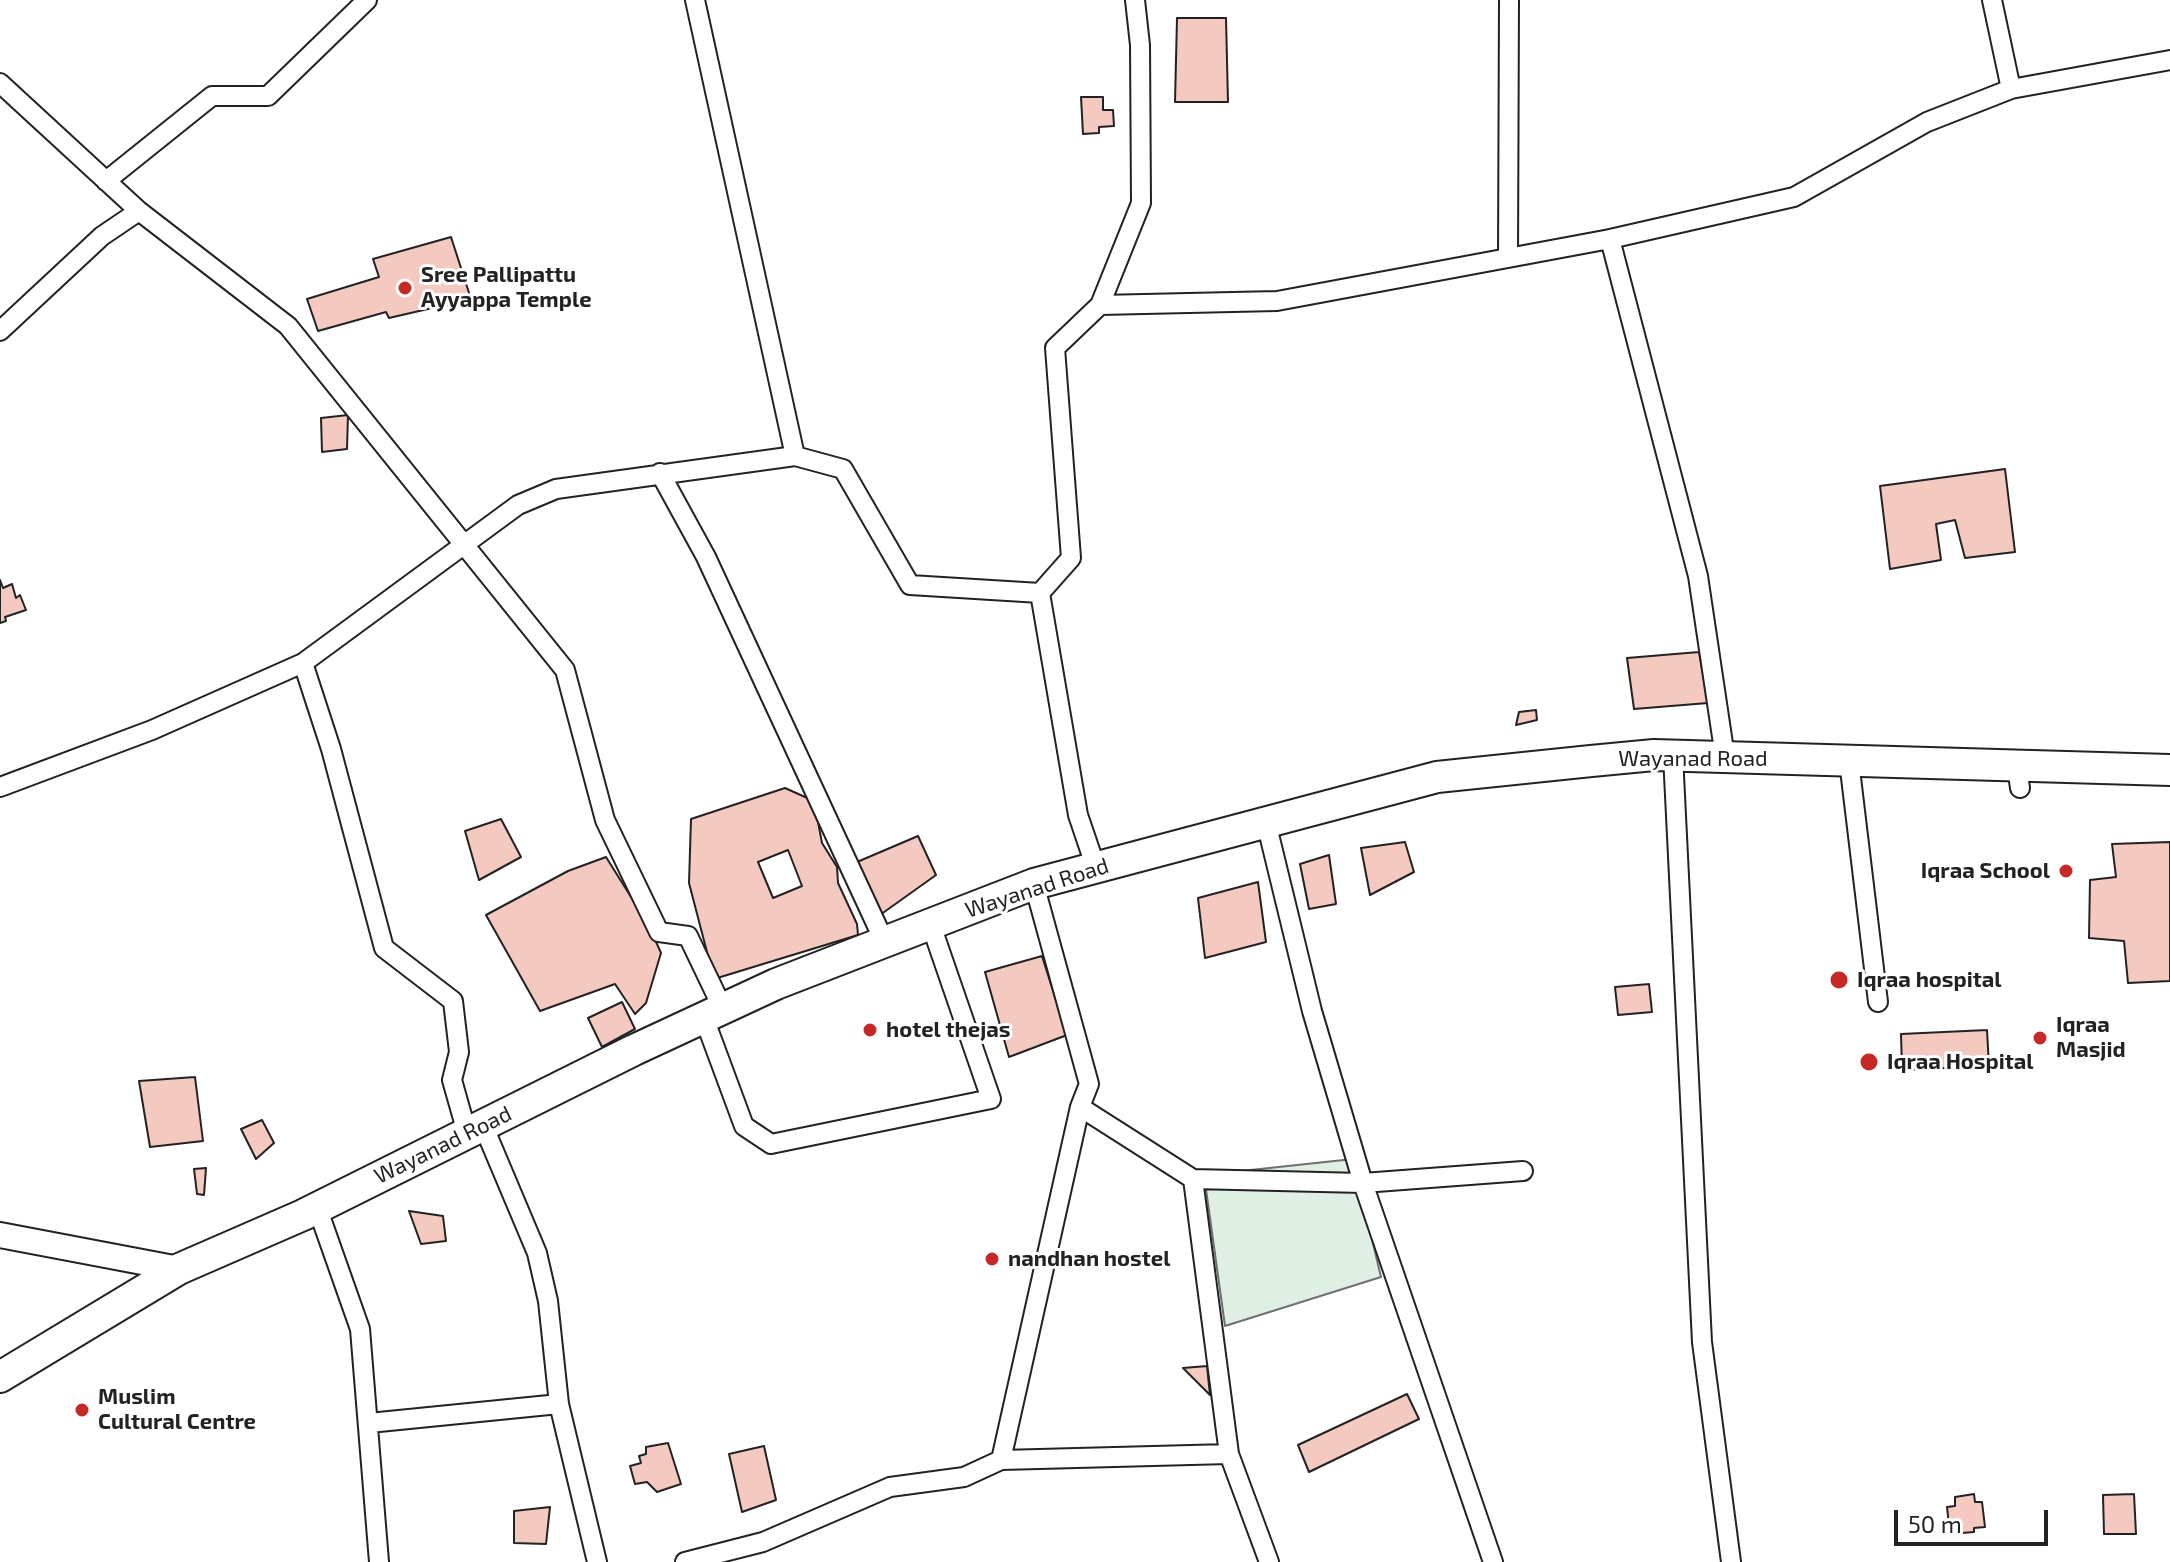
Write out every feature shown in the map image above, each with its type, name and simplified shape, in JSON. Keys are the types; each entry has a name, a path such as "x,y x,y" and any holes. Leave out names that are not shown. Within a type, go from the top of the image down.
{"main road":[{"name":"Wayanad Road","path":"0,1377 179,1269 317,1207 713,1013 1034,884 1437,777 1673,755 1849,761 2022,776 2170,770"}],"street":[{"path":"106,181 212,96 268,96 367,0"},
{"path":"695,0 795,456"},
{"path":"1040,593 1071,558 1055,348 1100,305 1141,203 1140,45 1135,0"},
{"path":"1508,258 1509,0"},
{"path":"1992,0 2011,89"},
{"path":"1100,305 1277,301 1610,239 1794,197 1927,122 2011,89 2170,60"},
{"path":"0,83 139,211 288,326 565,670 605,820 659,932 688,936 744,1126 771,1144 991,1099 931,925"},
{"path":"0,331 102,236 139,211"},
{"path":"1610,239 1698,576 1725,757"},
{"path":"0,787 152,730 303,663 464,548 518,505 556,489 795,456 843,469 910,585 1040,593"},
{"path":"660,473 706,557 885,943"},
{"path":"1040,593 1078,815 1096,868"},
{"path":"303,663 331,749 384,948 453,1001 459,1052 452,1080 537,1253 548,1301 559,1404 597,1562"},
{"path":"1673,755 1702,1342 1731,1562"},
{"path":"1849,761 1878,1002"},
{"path":"1266,822 1312,1011 1363,1183 1493,1562"},
{"path":"1001,1460 1080,1107 1089,1084 1034,884"},
{"path":"1080,1107 1193,1179 1363,1183 1523,1171"},
{"path":"1193,1179 1229,1454 1269,1562"},
{"path":"317,1207 360,1329 379,1562"},
{"path":"0,1235 179,1269"},
{"path":"369,1423 559,1404"},
{"path":"685,1562 763,1542 890,1487 964,1477 1001,1460 1229,1454"}],"green space":[{"path":"1353,1159 1381,1277 1225,1326 1204,1175"}],"building":[{"path":"1177,18 1226,18 1228,102 1175,102"},
{"path":"1081,97 1103,97 1103,110 1113,110 1114,126 1099,127 1099,133 1083,134"},
{"name":"Sree Pallipattu Ayyappa Temple","path":"451,237 471,299 389,318 386,312 318,331 307,299 379,277 373,259"},
{"path":"348,415 347,449 322,452 321,418"},
{"path":"2005,469 2015,552 1965,558 1955,520 1936,524 1941,560 1890,569 1880,486"},
{"path":"0,580 3,588 12,584 16,598 20,595 26,610 5,617 6,621 0,623"},
{"path":"1699,652 1708,703 1634,709 1627,658"},
{"path":"1536,710 1537,720 1516,725 1519,712"},
{"path":"785,788 814,801 822,843 837,867 838,883 857,924 858,935 714,979 689,883 691,819"},
{"path":"501,819 521,857 479,880 465,831"},
{"path":"918,836 936,875 880,915 857,862"},
{"path":"1405,842 1414,872 1370,895 1361,848"},
{"path":"2170,842 2170,981 2128,983 2124,941 2089,938 2090,880 2116,877 2112,844"},
{"path":"788,850 802,886 773,898 758,862"},
{"path":"1329,855 1336,904 1309,909 1300,864"},
{"path":"606,857 648,924 661,953 646,1003 635,1014 615,984 540,1011 486,915 568,871"},
{"path":"1258,882 1266,942 1205,958 1198,898"},
{"path":"1042,956 1067,1035 1009,1057 985,972"},
{"path":"1649,984 1652,1012 1618,1015 1615,987"},
{"path":"622,1002 635,1029 602,1047 588,1018"},
{"path":"1987,1030 1989,1066 1902,1070 1901,1034"},
{"path":"195,1077 203,1141 150,1147 139,1081"},
{"path":"262,1120 274,1143 256,1159 241,1129"},
{"path":"206,1168 204,1195 197,1194 194,1169"},
{"path":"409,1211 443,1216 446,1241 421,1244"},
{"path":"1207,1366 1210,1395 1183,1368"},
{"path":"1407,1394 1419,1419 1309,1472 1298,1445"},
{"path":"668,1443 681,1484 657,1492 647,1482 635,1484 630,1466 641,1463 639,1456 646,1454 646,1447"},
{"path":"764,1446 776,1500 742,1512 729,1454"},
{"path":"1974,1494 1975,1502 1982,1502 1985,1527 1974,1528 1974,1532 1950,1534 1947,1507 1955,1506 1955,1497"},
{"path":"2134,1494 2136,1534 2104,1534 2103,1495"},
{"path":"550,1507 546,1544 514,1543 514,1511"}],"place":[{"name":"Sree Pallipattu Ayyappa Temple","path":"405,288"},
{"name":"Iqraa School","path":"2066,871"},
{"name":"Iqraa hospital","path":"1839,980"},
{"name":"hotel thejas","path":"870,1030"},
{"name":"Iqraa Masjid","path":"2040,1038"},
{"name":"Iqraa Hospital","path":"1869,1062"},
{"name":"nandhan hostel","path":"992,1259"},
{"name":"Muslim Cultural Centre","path":"82,1410"}]}
